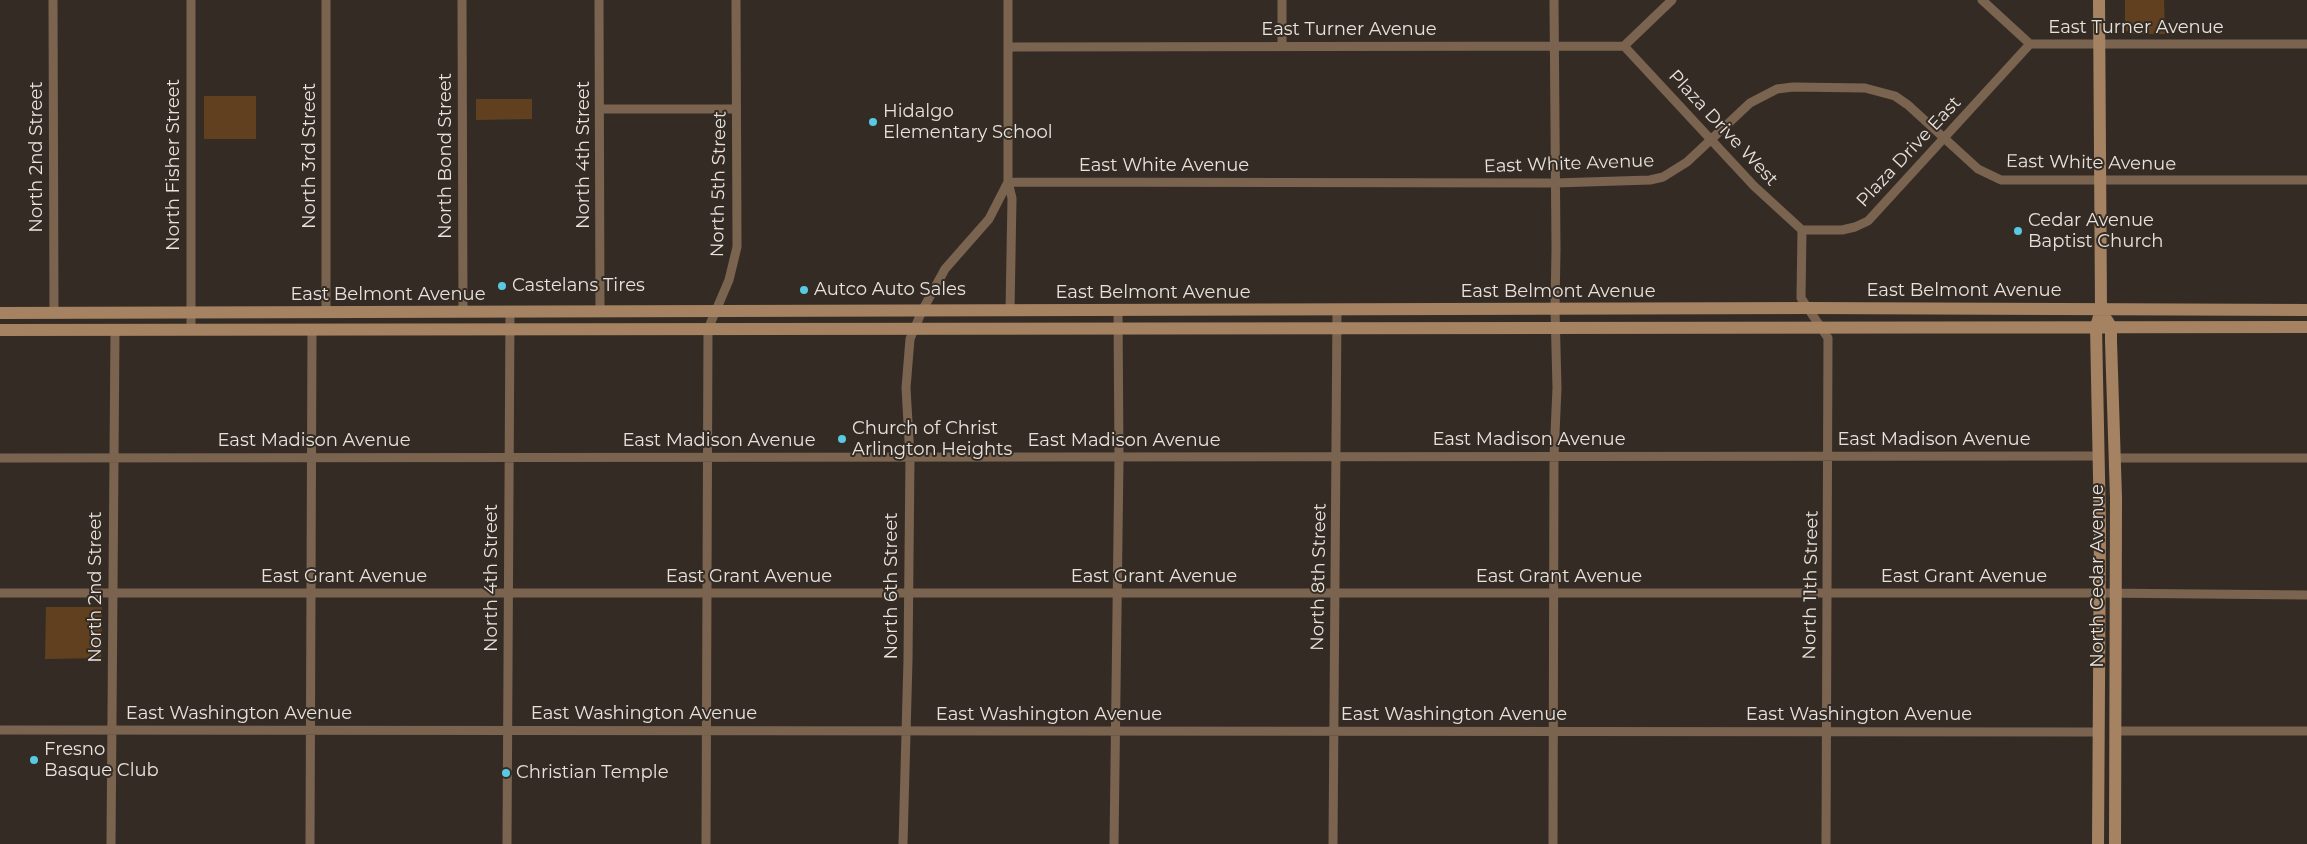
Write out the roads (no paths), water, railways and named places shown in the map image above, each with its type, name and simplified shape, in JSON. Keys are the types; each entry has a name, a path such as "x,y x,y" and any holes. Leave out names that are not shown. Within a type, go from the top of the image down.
{"main road":[{"name":"North Cedar Avenue","path":"2098,844 2100,593 2096,327 2101,309 2099,0"},
{"name":"East Belmont Avenue","path":"0,313 1808,308 2307,310"},
{"name":"North Cedar Avenue","path":"2101,309 2111,327 2115,458 2115,844"},
{"path":"379,330 415,322 450,321 461,317 463,312"},
{"name":"East Belmont Avenue","path":"0,330 2307,327"},
{"path":"2098,801 2105,816 2105,844"}],"street":[{"name":"North 2nd Street","path":"53,0 54,314"},
{"name":"North Fisher Street","path":"191,0 191,330"},
{"name":"North 3rd Street","path":"326,0 326,312"},
{"name":"North Bond Street","path":"462,0 463,312"},
{"name":"North 4th Street","path":"599,0 600,311"},
{"name":"North 5th Street","path":"706,844 708,329 729,280 737,247 736,0"},
{"path":"1008,0 1008,182 1012,198 1010,311"},
{"path":"1282,0 1282,46"},
{"path":"1552,844 1554,456 1557,388 1555,327 1554,0"},
{"path":"1624,46 1672,0"},
{"name":"East Turner Avenue","path":"1982,0 2030,44 2307,44"},
{"name":"Plaza Drive East","path":"1802,230 1842,230 1856,228 1868,221 2030,44"},
{"name":"East Turner Avenue","path":"1008,47 1624,46"},
{"name":"Plaza Drive West","path":"1624,46 1754,186 1802,230"},
{"name":"East White Avenue","path":"1008,182 1636,182 1663,177 1687,162 1750,103 1777,89 1793,86 1881,90 1908,105 1978,169 2001,180 2307,180"},
{"path":"600,109 736,109"},
{"name":"North 6th Street","path":"903,844 908,660 910,457 906,388 913,329 945,269 989,219 1008,182"},
{"path":"1802,230 1801,298 1821,328"},
{"name":"North 8th Street","path":"1333,844 1337,310"},
{"path":"1114,844 1119,457 1118,311"},
{"name":"North 4th Street","path":"507,844 510,312"},
{"name":"North 11th Street","path":"1821,328 1828,338 1826,844"},
{"name":"North 2nd Street","path":"112,844 115,330"},
{"path":"310,844 310,458 312,330"},
{"name":"East Madison Avenue","path":"0,458 2099,456"},
{"path":"2115,458 2307,458"},
{"name":"East Grant Avenue","path":"0,593 2116,593 2307,595"},
{"name":"East Washington Avenue","path":"0,730 2099,732"},
{"path":"2116,731 2307,731"}],"place":[{"name":"Hidalgo Elementary School","path":"873,122"},
{"name":"Cedar Avenue Baptist Church","path":"2018,231"},
{"name":"Castelans Tires","path":"502,286"},
{"name":"Autco Auto Sales","path":"804,290"},
{"name":"Church of Christ Arlington Heights","path":"842,439"},
{"name":"Fresno Basque Club","path":"34,760"},
{"name":"Christian Temple","path":"506,773"}]}
